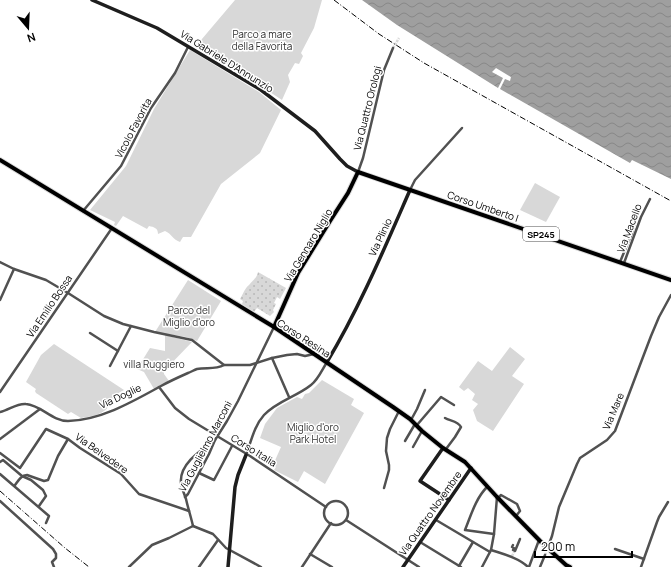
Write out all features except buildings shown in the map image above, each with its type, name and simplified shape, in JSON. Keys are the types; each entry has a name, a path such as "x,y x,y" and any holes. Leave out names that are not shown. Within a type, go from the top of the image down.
{"main road":[{"name":"Corso Resina","path":"0,160 274,327 399,411 416,424 422,431 465,462 539,540 570,567"},
{"name":"Corso Umberto I","path":"358,172 671,280"},
{"name":"Via Gennaro Niglio","path":"274,327 298,273 348,194 358,172"}],"street":[{"name":"Via Gabriele D'Annunzio","path":"92,0 157,28 260,90 315,131 347,166 358,172"},
{"name":"Vicolo Favorita","path":"83,211 121,166 151,108 175,73 189,46"},
{"name":"Via Quattro Orologi","path":"358,172 363,158 384,70 393,48"},
{"name":"Via Plinio","path":"327,362 348,324 415,180 462,128"},
{"name":"Via Macello","path":"622,262 650,199"},
{"path":"622,262 637,215"},
{"name":"Via Emilio Bossa","path":"0,392 112,228"},
{"path":"0,262 14,269 46,280 68,292 104,316 123,324 192,340 224,365"},
{"path":"0,300 14,269"},
{"name":"Via Mare","path":"549,544 559,507 577,464 580,458 607,440 615,431 651,336 671,295"},
{"path":"110,366 131,326"},
{"name":"Via Guglielmo Marconi","path":"193,526 185,497 188,494 217,436 234,408 274,327"},
{"path":"90,334 118,351"},
{"name":"Via Doglie","path":"0,412 6,411 20,404 26,404 40,409 63,421 104,416 172,380 197,369 212,368 224,365 250,365 272,358 297,354 305,356 314,354"},
{"path":"272,358 289,397"},
{"path":"228,567 235,487 238,475 260,419 272,408 315,382 327,362"},
{"name":"Corso Italia","path":"159,387 175,408 189,419 326,507"},
{"path":"411,420 425,390"},
{"path":"405,441 416,424 441,397 454,405"},
{"path":"0,439 40,409"},
{"path":"384,488 389,470 386,451 387,438 399,411"},
{"path":"445,418 455,422 461,427 455,437 444,448 420,481 449,500"},
{"name":"Via Belvedere","path":"0,453 20,468 46,428 68,439 121,474 139,494 189,511"},
{"path":"413,448 422,431"},
{"path":"15,486 22,476 27,475 48,480 58,456 68,439"},
{"path":"185,497 181,478 187,463 203,448 215,440"},
{"path":"199,473 214,480 232,446"},
{"path":"0,462 3,460 22,476 31,480 44,490 46,496 39,506"},
{"name":"Via Quattro Novembre","path":"403,567 471,468"},
{"path":"0,474 49,516 46,523"},
{"path":"487,486 482,491 465,530 494,534"},
{"path":"482,567 491,551 497,497 501,495 517,504 520,511 516,516"},
{"path":"0,501 53,549 56,554 56,558 52,562 54,567"},
{"path":"333,502 341,502 348,511 346,520 338,525 331,524 327,521 325,516 326,507 333,502"},
{"path":"642,567 659,516 668,502"},
{"path":"346,520 419,567"},
{"path":"436,520 473,542 491,551 512,557 529,567 539,540"},
{"path":"302,567 331,524"},
{"path":"129,567 152,545 193,526 213,534 226,548 261,567"},
{"path":"512,545 514,548 513,550 515,551 520,539"},
{"path":"199,567 218,540"},
{"path":"420,542 460,566 473,542"},
{"path":"615,549 644,559"},
{"path":"310,554 332,567"},
{"path":"540,567 545,555"}],"green space":[{"name":"Parco a mare della Favorita","path":"235,0 322,0 314,28 301,53 303,56 299,64 295,63 288,75 290,82 282,100 196,46"},
{"path":"190,50 259,92 281,110 260,153 221,184 191,237 183,237 180,242 165,231 158,234 154,227 149,226 147,229 123,216 116,226 114,225 115,222 90,210 126,166 154,109"},
{"path":"535,183 560,197 546,222 520,210"},
{"path":"258,272 286,288 280,299 277,297 274,303 276,304 273,310 274,312 270,316 257,308 254,312 242,304 243,301 240,299"},
{"name":"Parco del Miglio d'oro","path":"188,280 221,301 197,341 186,337 155,332"},
{"name":"villa Ruggiero","path":"165,335 192,342 164,371 164,374 169,381 154,389 144,372 137,369 150,348 165,351"},
{"path":"54,344 124,390 113,396 109,406 102,413 81,418 71,412 68,414 36,393 36,389 26,382 41,355"},
{"path":"510,347 525,359 512,376 524,384 493,431 477,421 473,410 478,404 472,400 475,394 468,388 464,391 459,387 478,361 492,371"},
{"name":"Miglio d'oro Park Hotel","path":"322,380 354,399 351,405 364,413 325,484 304,471 298,482 274,470 276,467 273,465 281,447 260,438 265,424 277,408 297,397 302,399 305,394 309,393"}],"water":[{"path":"362,0 671,0 671,179 632,160 630,163 500,89 505,79 510,81 511,77 496,68 492,72 503,78 498,88 397,25"}],"tunnel":[{"path":"393,48 399,38"},
{"path":"545,555 549,544"},
{"path":"512,556 514,552"}],"railway":[{"path":"334,0 379,34 424,63 671,201"},
{"path":"0,491 89,567"}]}
